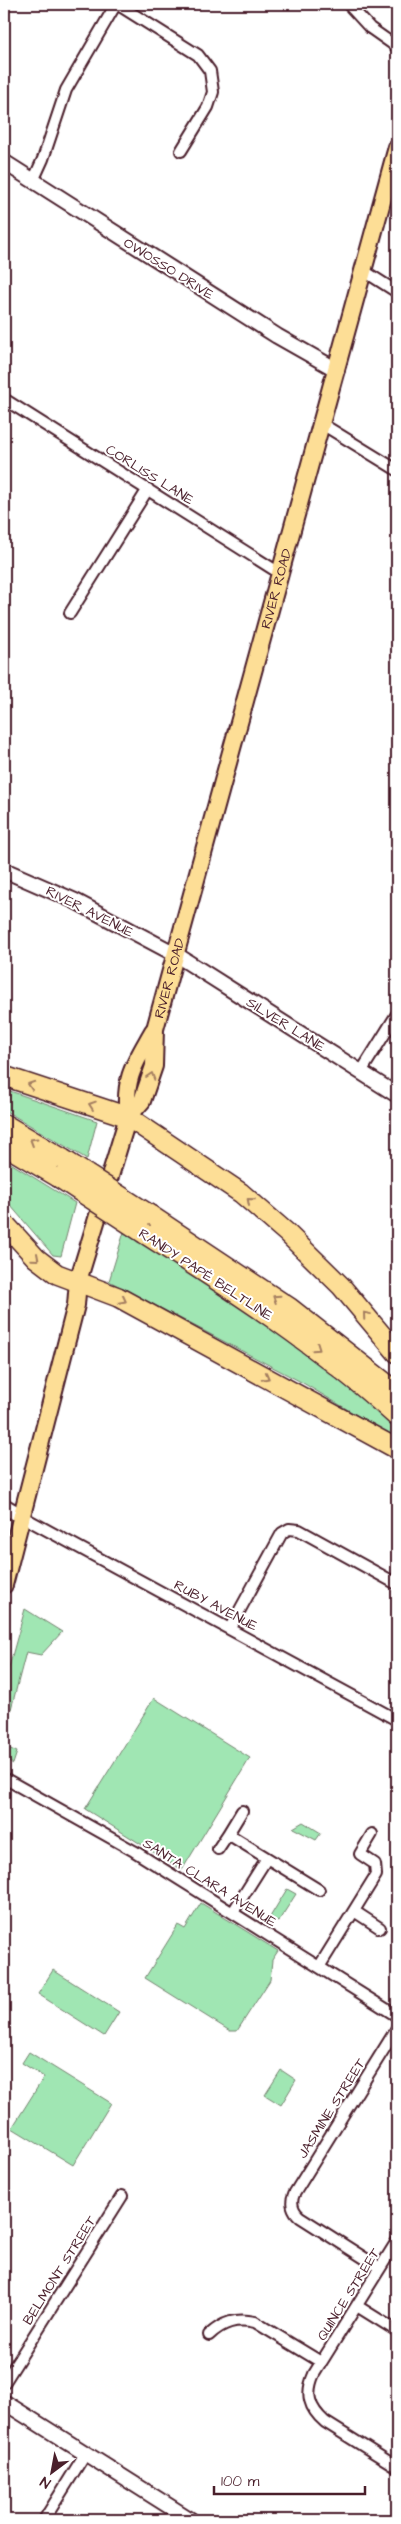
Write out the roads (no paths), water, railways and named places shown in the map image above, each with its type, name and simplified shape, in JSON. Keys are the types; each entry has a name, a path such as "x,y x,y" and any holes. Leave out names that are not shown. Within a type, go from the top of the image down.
{"highway":[{"path":"4,1076 128,1117 241,1193 287,1233 341,1286 397,1352"},
{"name":"RANDY PAPÉ BELTLINE","path":"4,1124 145,1234 256,1306 323,1353 397,1417"},
{"name":"RANDY PAPÉ BELTLINE","path":"4,1145 60,1168 150,1215 290,1308 397,1392"},
{"path":"4,1223 27,1250 57,1274 118,1297 397,1449"}],"main road":[{"name":"RIVER ROAD","path":"22,1516 44,1428 50,1379 65,1308 71,1291 78,1281 128,1117 142,1101 154,1066 155,1029 397,147"},
{"path":"4,1585 22,1516"}],"street":[{"path":"33,181 44,159 66,90 117,4 198,55 210,70 212,92 208,107 181,151"},
{"path":"348,4 370,28 397,47"},
{"name":"OWOSSO DRIVE","path":"4,162 270,332 337,370"},
{"path":"364,271 397,292"},
{"name":"CORLISS LANE","path":"4,399 280,574"},
{"path":"322,424 397,470"},
{"path":"70,613 148,489"},
{"name":"RIVER AVENUE","path":"4,870 75,901 175,954"},
{"name":"SILVER LANE","path":"175,954 397,1095"},
{"path":"361,1072 397,1014"},
{"path":"4,1506 22,1516"},
{"name":"RUBY AVENUE","path":"22,1516 397,1720"},
{"path":"230,1628 282,1534 289,1528 299,1530 397,1584"},
{"name":"SANTA CLARA AVENUE","path":"4,1778 110,1836 397,2016"},
{"path":"218,1849 242,1811"},
{"path":"228,1834 319,1890"},
{"path":"319,1967 377,1874 373,1862 360,1854 372,1834"},
{"path":"233,1912 267,1858"},
{"path":"354,1911 380,1928"},
{"name":"JASMINE STREET","path":"380,2268 304,2221 295,2213 292,2204 294,2194 397,2028"},
{"name":"BELMONT STREET","path":"4,2383 122,2196"},
{"name":"QUINCE STREET","path":"397,2241 321,2362 311,2380 308,2394 311,2406 320,2417 397,2468"},
{"path":"357,2306 397,2331"},
{"name":"QUINCE STREET","path":"209,2335 218,2327 231,2321 244,2320 255,2322 321,2362"},
{"path":"4,2402 191,2520"},
{"path":"44,2520 85,2454"}]}
